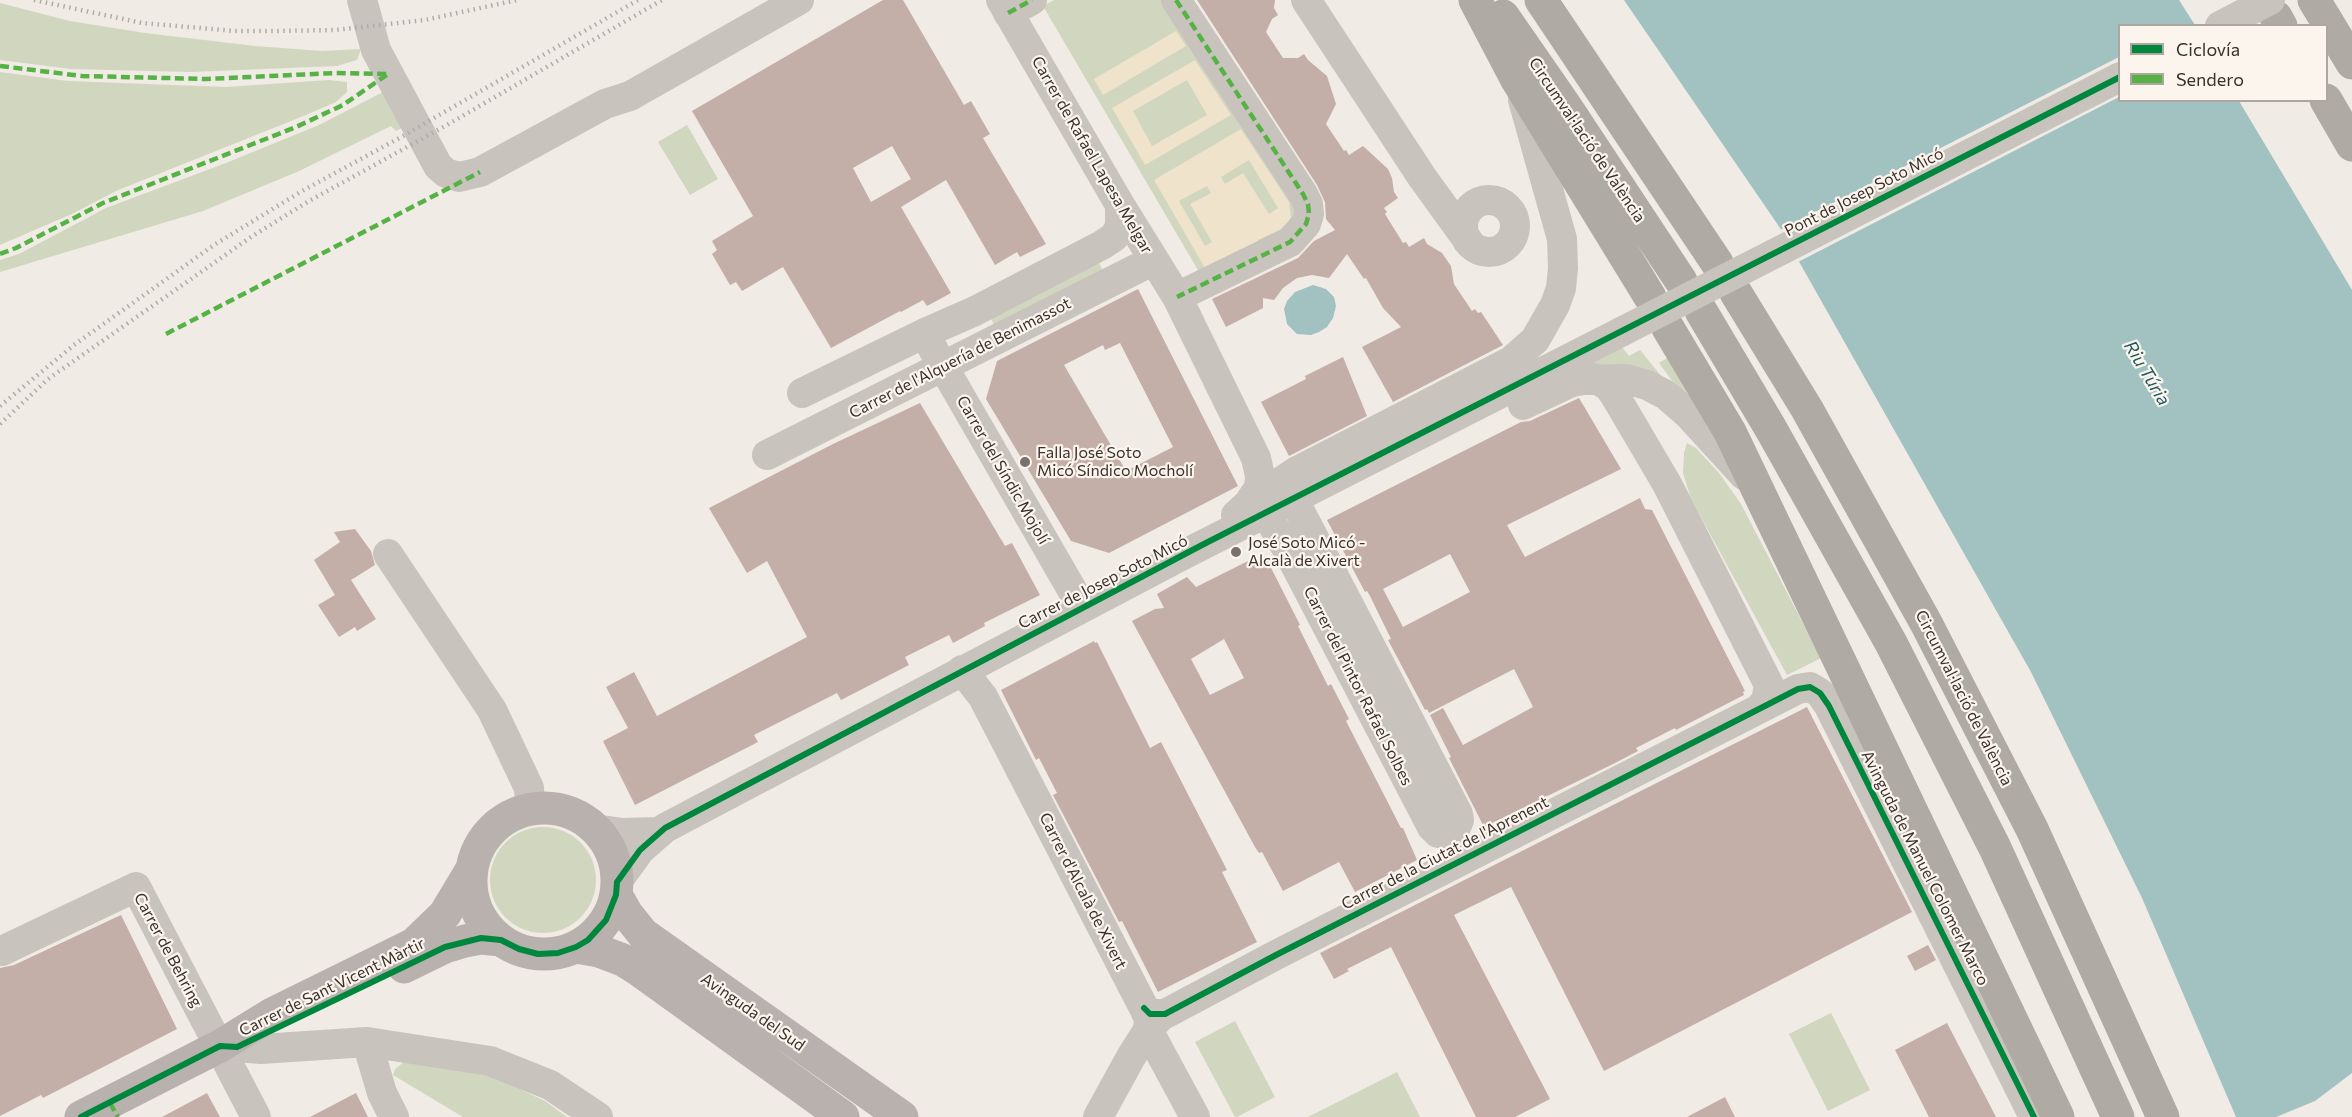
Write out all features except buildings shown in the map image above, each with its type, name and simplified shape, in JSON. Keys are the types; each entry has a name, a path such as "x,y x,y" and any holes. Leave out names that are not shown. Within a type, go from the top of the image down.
{"highway":[{"path":"1475,0 1517,80 1650,297"},
{"name":"Circumval·lació de València","path":"1492,0 1681,281"},
{"path":"1541,0 1717,263"},
{"path":"2314,0 2352,63"},
{"path":"2327,102 2352,145"},
{"name":"Circumval·lació de València","path":"1736,294 1807,409 1926,623 2032,829 2163,1117"},
{"path":"1701,311 1771,429 1890,643 1995,848 2118,1117"},
{"path":"1668,328 1730,432 2058,1117"}],"main road":[{"path":"548,808 565,811 581,818 595,829 612,853 616,889 606,920 588,940 558,953 538,954 519,949 501,940 487,926 477,909 472,889 472,869 480,845 496,826 518,813 530,809 548,808"},
{"name":"Carrer de Sant Vicent Màrtir","path":"228,1047 272,1014 414,944 445,914 472,869"},
{"name":"Avinguda del Sud","path":"616,889 627,914 643,934 902,1117"},
{"name":"Carrer de Sant Vicent Màrtir","path":"103,1112 228,1047 445,947 481,939 501,940"},
{"name":"Avinguda del Sud","path":"576,946 623,960 639,970 843,1117"}],"street":[{"path":"362,0 375,50 438,166 446,173 459,177 480,172 605,104 630,96 799,0"},
{"path":"1176,0 1303,194 1309,213 1306,224 1290,242 1177,297"},
{"path":"1306,0 1422,177 1469,242 1483,251 1498,250 1511,240 1515,223 1506,207 1499,202 1464,202 1450,199 1429,186 1422,177"},
{"name":"Carrer de Rafael Lapesa Melgar","path":"1014,4 1120,206 1177,297 1256,458 1260,476 1257,509"},
{"path":"2229,24 2275,14"},
{"name":"Pont de Josep Soto Micó","path":"1299,508 1621,332 2118,78"},
{"name":"Carrer de Josep Soto Micó","path":"616,889 640,850 658,832 1208,542 1257,509 1297,471 1510,361 1535,340 1555,305 1561,288 1562,239 1517,80"},
{"path":"1469,242 1465,236 1464,220 1474,205 1482,201"},
{"path":"802,393 975,311 1102,245 1114,237 1120,227 1120,206"},
{"name":"Carrer de l'Alquería de Benimassot","path":"767,455 1154,260"},
{"name":"Carrer del Síndic Mojolí","path":"925,333 1082,608"},
{"path":"1257,509 1291,520 1299,508 1558,388 1572,382 1594,378 1626,379 1647,385 1666,395 1705,431 1762,497"},
{"path":"1594,378 1608,386 1614,394 1667,483 1769,685 1766,701 1759,708"},
{"name":"Carrer del Pintor Rafael Solbes","path":"1299,508 1445,821 1449,859 1469,854"},
{"name":"Carrer del Pintor Rafael Solbes","path":"1257,509 1287,549 1445,821"},
{"path":"388,554 492,710 529,788 530,809"},
{"name":"Carrer d'Alcalà de Xivert","path":"962,670 983,697 1152,1018 1195,1117"},
{"name":"Avinguda de Manuel Colomer Marco","path":"1759,708 1798,689 1810,687 1820,693 2034,1117"},
{"name":"Carrer de la Ciutat de l'Aprenent","path":"1152,1018 1469,854 1759,708"},
{"name":"Carrer de Josep Soto Micó","path":"595,829 622,833 658,832"},
{"name":"Carrer de Behring","path":"2,951 136,887 228,1047"},
{"path":"1095,1112 1152,1018"},
{"path":"367,1042 388,1105 417,1117"},
{"path":"256,1117 228,1047 261,1049 367,1042 490,1061 550,1085 597,1117"}],"green space":[{"path":"1054,0 1164,0 1296,200 1294,228 1202,277 1043,6"},
{"path":"0,3 70,21 145,33 255,46 322,51 361,49 357,60 337,66 191,72 71,69 0,60"},
{"path":"0,72 68,81 226,87 329,80 347,82 347,92 336,102 116,191 74,213 0,245"},
{"path":"387,90 406,126 396,131 391,126 297,172 203,211 0,272 0,260 19,254 106,208 319,125"},
{"path":"687,125 718,179 690,195 658,142"},
{"path":"1096,258 1105,274 996,329 988,313"},
{"path":"1622,347 1629,356 1640,350 1671,388 1554,382"},
{"path":"1674,354 1718,428 1679,390 1659,363"},
{"path":"1687,443 1696,448 1719,473 1741,504 1821,658 1787,675 1691,499 1683,473"},
{"path":"543,827 563,831 580,843 592,860 596,880 592,900 580,917 563,929 543,933 523,929 506,917 494,900 490,880 494,860 506,843 523,831"},
{"path":"1831,1013 1870,1090 1828,1111 1789,1034"},
{"path":"1235,1021 1275,1097 1237,1117 1195,1042"},
{"path":"409,1058 490,1075 545,1101 567,1117 463,1117 393,1075 395,1069"},
{"path":"1397,1072 1420,1117 1308,1117"}],"sand":[{"path":"1176,31 1186,46 1103,95 1094,79"},
{"path":"1195,60 1231,115 1145,165 1112,108","holes":["1187,80 1207,115 1152,146 1133,111"]},
{"path":"1241,129 1289,202 1291,217 1281,229 1258,240 1261,247 1245,255 1241,249 1205,268 1154,180","holes":["1249,160 1278,208 1269,214 1243,173 1225,184 1221,177","1207,186 1211,193 1190,204 1212,242 1205,246 1179,201"]}],"water":[{"name":"Riu Túria","path":"1624,0 2179,0 2194,24 2118,24 2118,102 2240,102 2352,290 2352,1117 2236,1117 2142,898 2031,672 1780,228"},
{"path":"1313,285 1326,289 1334,297 1336,306 1333,318 1327,327 1319,332 1311,335 1297,334 1287,324 1284,309 1287,301 1295,292"}],"pier":[{"path":"2118,58 2118,98 1796,263 1778,231"},
{"path":"2352,1073 2352,1117 2276,1117 2315,1101"}],"railway":[{"path":"34,0 142,23 235,31 335,30 425,20 517,0"},
{"path":"0,406 74,345 214,245 302,191 403,136 638,0"},
{"path":"0,424 48,379 251,237 309,201 447,125 662,0"}],"marked path":[{"path":"1008,13 1032,0"},
{"path":"1176,0 1303,194 1308,204 1309,214 1306,224 1290,242 1177,297"},
{"path":"0,66 82,76 207,79 336,73 388,74"},
{"path":"0,254 103,203 296,127 343,105 388,74"},
{"path":"166,334 480,172"},
{"path":"110,1103 118,1117"}],"cycle path":[{"path":"81,1117 220,1046 237,1047 445,947 481,938 501,940 519,949 538,954 558,953 576,947 588,940 606,920 616,895 617,882 640,850 665,828 1202,545 2118,78"},
{"path":"1144,1008 1150,1014 1165,1014 1798,689 1810,687 1820,693 1829,706 2034,1117"}],"place":[{"name":"Falla José Soto Micó Síndico Mocholí","path":"1025,462"},
{"name":"José Soto Micó - Alcalà de Xivert","path":"1236,552"}]}
